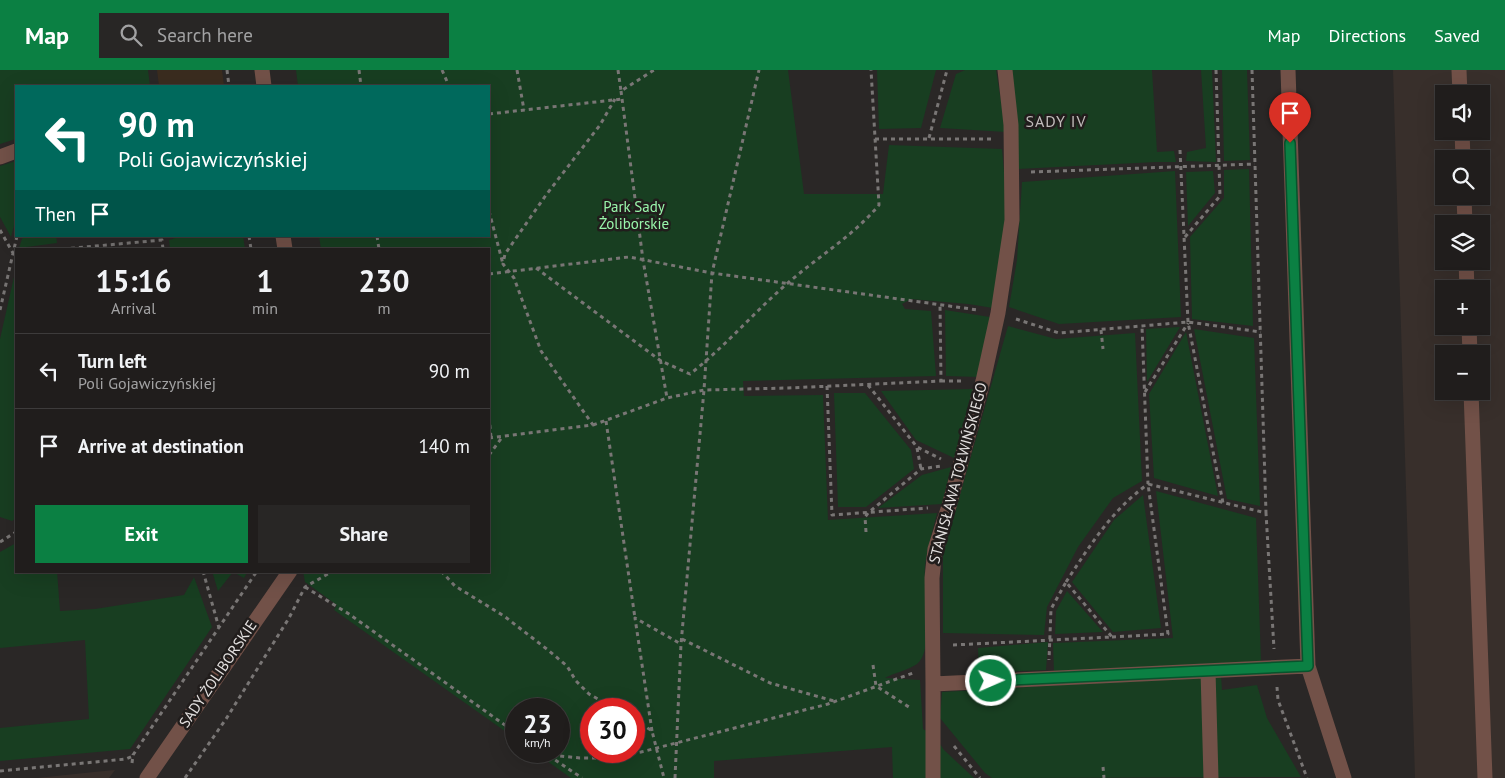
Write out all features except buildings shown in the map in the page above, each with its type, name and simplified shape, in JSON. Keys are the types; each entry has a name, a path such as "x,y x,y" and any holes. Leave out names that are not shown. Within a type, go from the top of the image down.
{"street":[{"path":"262,70 264,85"},
{"name":"STANISŁAWA TOŁWIŃSKIEGO","path":"933,778 932,578 935,549 949,506 956,465 982,381 998,313 1012,220 1011,139 1006,70"},
{"path":"1288,70 1308,666 1344,778"},
{"path":"1460,70 1460,85"},
{"path":"0,157 15,151"},
{"path":"1471,400 1485,778"},
{"name":"SADY ŻOLIBORSKIE","path":"147,778 289,573"},
{"path":"933,684 1308,666"},
{"path":"1208,671 1211,778"}],"path":[{"path":"227,70 229,85"},
{"path":"359,70 361,85"},
{"path":"442,70 449,85"},
{"path":"517,70 524,110"},
{"path":"618,70 643,260 668,398"},
{"path":"620,91 654,70"},
{"path":"675,778 681,644 704,390 712,273 759,70"},
{"path":"535,268 661,361 690,374 788,282 864,222 879,205 871,70"},
{"path":"929,138 947,70"},
{"path":"1185,237 1220,196 1216,70"},
{"path":"1252,70 1266,513 1275,668 1278,700 1308,778"},
{"path":"503,264 505,254 546,195 600,125 615,99"},
{"path":"490,114 622,99"},
{"path":"875,139 1011,139"},
{"path":"1180,150 1188,322 1223,502"},
{"path":"1012,173 1255,164"},
{"path":"490,215 503,264 514,278 541,351 593,425"},
{"path":"0,230 15,253 0,310"},
{"path":"74,248 162,240 163,248"},
{"path":"490,274 629,257 712,273 788,282 998,313 1059,333 1188,322 1261,332"},
{"path":"490,437 593,425 668,398 704,390 941,381 940,305"},
{"path":"1145,392 1188,322"},
{"path":"570,757 590,758 641,752 835,702 926,668 933,646 1168,634 1148,484 1142,326"},
{"path":"1101,330 1103,349"},
{"path":"868,384 917,447 922,469"},
{"path":"826,386 832,515 949,506"},
{"path":"606,420 652,731 664,778"},
{"path":"490,454 504,436"},
{"path":"917,447 956,465"},
{"path":"866,532 865,517 868,513 922,469 956,465"},
{"path":"1148,484 1266,513"},
{"path":"1049,639 1051,609 1066,582 1104,526 1128,499 1148,484"},
{"path":"0,542 15,533"},
{"path":"204,573 219,628"},
{"path":"130,770 133,755 256,573"},
{"path":"185,778 226,719 289,618 305,587 330,573"},
{"path":"443,573 455,586 504,616 548,650 566,666 576,681 589,694 596,698"},
{"path":"1066,582 1112,637"},
{"path":"305,587 349,614 505,725"},
{"path":"635,618 681,644"},
{"path":"682,639 770,683 835,702"},
{"path":"873,665 876,686"},
{"path":"876,686 934,722 980,778"},
{"path":"645,727 652,731"},
{"path":"0,771 126,759 133,755"},
{"path":"126,759 128,765"},
{"path":"560,763 582,778"},
{"path":"1104,767 1104,778"}],"shaded area":[{"path":"157,70 222,70 224,85 159,85"},
{"path":"1393,70 1505,70 1505,778 1415,778"},
{"path":"115,770 109,778 37,778 94,772"}],"green space":[{"path":"0,70 148,70 150,85 15,85 15,139 0,144"},
{"name":"Park Sady Żoliborskie","path":"296,70 788,70 804,194 883,194 889,145 1002,149 1005,183 1005,224 993,308 911,299 902,304 905,309 931,311 936,376 743,381 744,396 823,395 828,520 937,513 925,566 926,646 917,664 885,678 920,680 923,729 934,735 944,750 974,778 893,778 892,747 714,761 714,778 571,778 550,763 570,763 570,698 505,698 505,731 334,610 337,605 305,582 303,573 490,573 490,248 321,248 319,237 490,237 490,85 298,85"},
{"path":"877,70 936,70 921,128 879,129"},
{"path":"965,70 996,70 1006,132 940,128 956,74"},
{"path":"1010,70 1152,70 1157,152 1174,151 1176,162 1018,169"},
{"path":"1201,70 1212,70 1216,162 1186,161 1187,152 1206,148"},
{"path":"1222,70 1247,70 1250,160 1224,161"},
{"path":"15,161 15,222 11,237 0,217 0,166"},
{"path":"1249,169 1253,326 1192,319 1190,237 1224,198 1224,170"},
{"path":"1175,171 1181,317 1059,324 1009,307 1017,260 1022,182"},
{"path":"1213,171 1215,193 1188,226 1186,172"},
{"path":"23,237 56,237 57,243 19,248"},
{"path":"179,237 243,237 245,248 170,248 169,240"},
{"path":"15,272 15,519 12,521 0,517 0,339"},
{"path":"945,310 990,317 979,377 946,376"},
{"path":"1008,326 1056,339 1135,333 1142,481 1113,498 1078,547 1047,607 1044,635 943,633 943,555"},
{"path":"1180,327 1147,382 1146,329"},
{"path":"1194,329 1254,338 1260,506 1227,499"},
{"path":"1186,332 1218,496 1154,478 1149,394"},
{"path":"973,389 954,458 916,440 881,391"},
{"path":"834,393 865,393 911,450 914,469 866,507 838,507"},
{"path":"951,467 942,504 878,508 922,475"},
{"path":"1156,491 1256,518 1261,662 1054,673 1053,643 1173,638"},
{"path":"1143,495 1161,628 1113,632 1072,582 1114,520"},
{"path":"15,544 15,573 57,573 60,611 95,609 184,595 194,577 212,627 130,749 0,761 0,728 89,719 85,640 0,648 0,552"},
{"path":"213,573 232,573 218,591"},
{"path":"235,573 247,573 244,578"},
{"path":"1067,591 1103,632 1055,634 1056,611"},
{"path":"1048,642 1046,670 979,673 978,648"},
{"path":"1221,676 1222,690 1257,685 1267,718 1301,777 992,778 985,773 940,718 942,692"}],"district":[{"name":"SADY IV","path":"1056,121"}],"route":[{"path":"991,681 1308,666 1290,143"}]}
